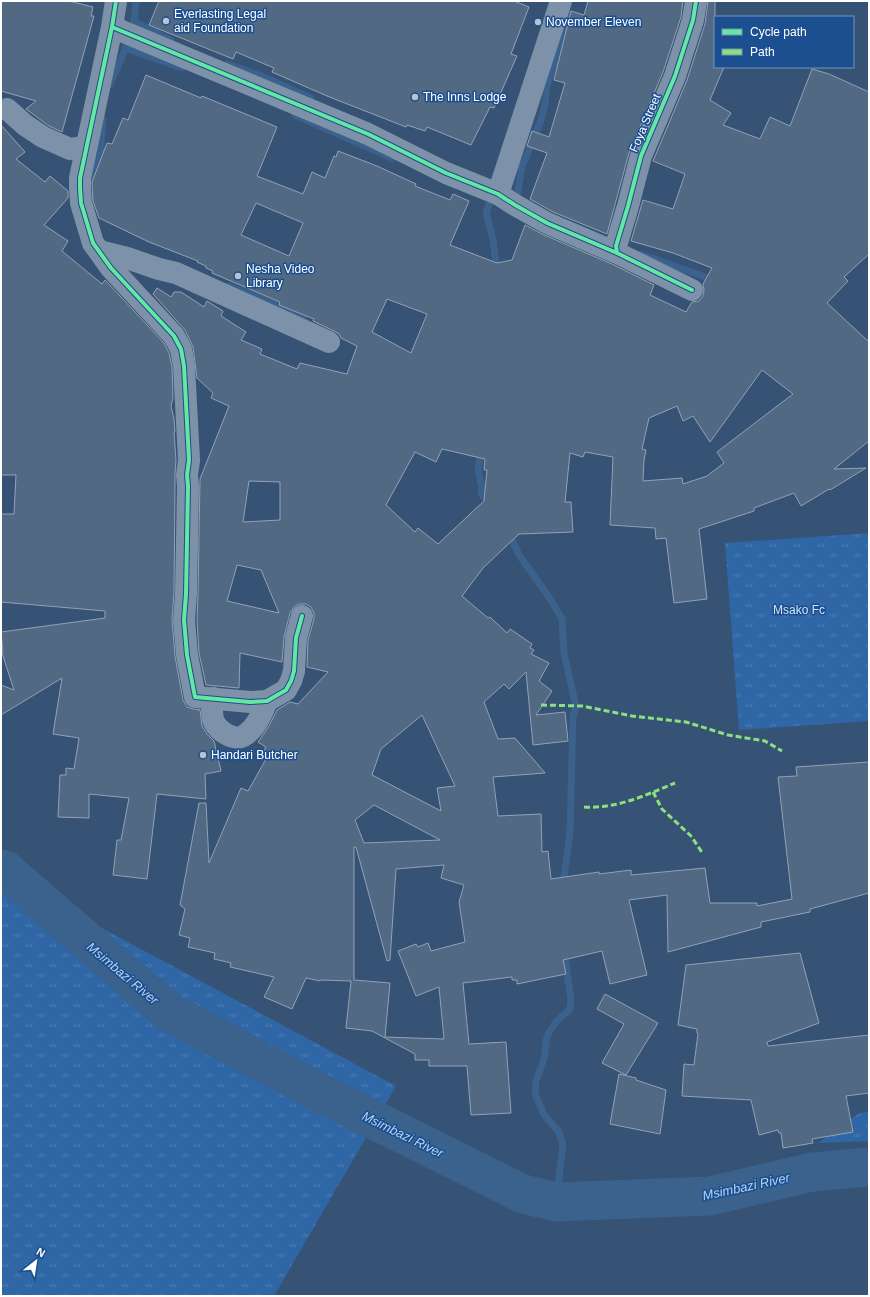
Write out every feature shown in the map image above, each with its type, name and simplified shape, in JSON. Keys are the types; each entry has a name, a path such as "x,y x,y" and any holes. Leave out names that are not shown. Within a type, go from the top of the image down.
{"street":[{"path":"116,1 88,146 80,178 81,203 93,243 111,268 174,336 181,349 184,366 188,460 186,594 184,620 187,655 195,697 250,702 267,701 286,690 294,671 296,638 302,616"},
{"path":"498,194 561,1"},
{"name":"Foya Street","path":"617,253 616,246 641,156 675,76 693,20 696,1"},
{"path":"112,26 368,134 446,173 498,194 515,206 548,223 617,253 692,290"},
{"path":"7,109 25,126 43,137 70,149 88,146"},
{"path":"99,251 176,273 329,342"},
{"path":"213,698 212,712 214,722 223,733 235,737 244,736 252,729 261,715 267,701"}],"green space":[{"name":"Msako Fc","path":"869,533 869,721 739,730 725,543"},
{"path":"1,874 396,1086 274,1296 1,1296"},
{"path":"869,1112 869,1141 818,1143 859,1113"}],"building":[{"path":"1,1 69,1 93,7 91,16 94,16 62,132 49,126 26,109 36,101 1,91"},
{"path":"159,1 514,1 529,7 511,54 517,56 494,108 490,107 471,145 427,127 425,131 407,125 406,127 327,96 272,72 274,68 236,52 233,59 149,25"},
{"path":"588,1 683,1 681,17 663,72 629,153 607,234 553,212 530,199 547,153 527,146 532,131 549,137 565,83 554,80 571,11 584,15"},
{"path":"708,1 715,1 714,68 724,68 710,100 731,113 723,125 760,139 770,117 790,126 812,69 829,74 869,92 869,254 844,277 848,281 827,303 869,342 869,441 834,469 866,468 801,506 794,493 754,508 754,511 699,529 707,599 674,603 666,538 656,539 655,528 610,525 613,457 585,452 583,457 570,453 565,502 571,502 573,532 519,534 483,568 462,596 488,618 490,617 507,633 510,629 532,644 530,648 534,650 531,654 549,663 539,681 552,691 536,715 565,712 568,741 533,745 526,672 509,689 504,684 484,702 498,739 515,738 545,773 493,777 498,816 541,814 542,852 548,851 551,879 599,872 599,874 631,870 631,875 705,868 710,903 757,903 757,906 792,899 778,777 797,776 796,767 869,762 869,893 810,909 810,912 761,922 761,927 668,952 667,895 629,900 647,975 610,984 602,951 563,960 566,974 517,984 517,980 512,980 512,977 463,983 469,1044 506,1042 511,1113 471,1115 467,1066 429,1066 429,1060 415,1060 415,1054 372,1031 346,1028 351,981 320,981 306,978 292,1009 264,997 274,977 230,967 231,963 214,959 215,953 188,947 190,938 179,935 185,909 180,905 199,803 206,803 209,863 241,788 248,791 266,759 261,756 266,747 258,742 269,726 277,710 290,702 298,704 328,672 307,667 308,640 314,619 314,613 311,607 306,604 299,604 294,607 290,613 284,637 282,662 240,653 239,688 206,685 199,653 197,620 200,479 229,406 211,398 213,393 197,378 193,347 185,330 153,294 157,288 171,297 174,292 181,292 204,307 207,301 223,311 221,316 246,332 241,340 262,349 260,354 297,369 300,363 347,374 357,346 341,338 339,334 334,331 313,321 314,319 279,305 280,302 212,273 213,271 197,262 198,261 149,242 99,218 93,201 92,182 107,143 112,144 123,118 128,120 146,75 277,127 257,176 303,194 312,172 325,178 334,156 336,157 338,151 377,166 416,184 415,186 450,200 453,194 469,201 450,245 497,263 512,260 525,225 542,234 612,264 654,285 650,295 686,312 692,302 699,301 703,296 703,284 712,268 673,253 631,241 643,200 673,209 685,174 653,161 687,80 705,24","holes":["256,203 303,223 289,256 241,235","387,299 427,314 411,353 372,332","762,370 793,394 717,452 724,463 707,476 683,484 682,478 643,481 646,450 642,449 649,418 677,406 683,421 693,416 710,442","442,449 485,459 484,470 487,470 484,501 438,544 418,528 415,532 386,505 415,452 436,462","249,481 280,482 280,520 243,522","237,565 261,570 279,613 227,601","422,715 455,786 437,788 441,811 372,775 381,749","374,805 440,840 364,843 355,820","354,847 356,847 387,961 390,960 396,869 444,865 441,878 464,885 459,902 465,942 431,951 428,943 418,947 416,944 398,951 416,996 439,987 444,1039 385,1037 390,983 354,980"]},
{"path":"1,125 25,152 16,159 45,182 50,176 68,191 68,198 44,225 68,241 62,251 102,284 105,280 164,343 169,353 172,367 173,398 171,406 174,419 176,460 174,593 172,619 175,656 183,700 187,707 200,710 202,726 214,741 221,771 205,774 206,799 157,794 147,879 113,875 117,840 121,840 129,798 89,794 89,818 58,817 60,775 66,775 66,768 74,769 79,738 53,734 62,678 1,715 1,685 14,690 2,653 1,632 105,618 105,611 1,602 1,514 14,514 16,475 1,475"},
{"path":"800,953 819,1023 767,1042 768,1046 869,1035 869,1093 846,1096 853,1132 812,1139 813,1143 783,1148 781,1133 779,1133 778,1130 759,1135 751,1100 682,1096 684,1064 694,1065 698,1033 697,1029 678,1025 686,965"},
{"path":"605,994 658,1023 626,1075 602,1063 624,1024 597,1009"},
{"path":"619,1074 636,1078 636,1080 666,1090 660,1134 610,1124"}],"waterway":[{"path":"136,1 134,21 171,40"},
{"path":"516,203 522,167 541,120 545,104 547,85 561,47 568,13"},
{"path":"110,85 125,48 182,68"},
{"path":"228,64 259,75 311,98"},
{"path":"295,115 392,158"},
{"path":"87,188 100,156 103,119"},
{"path":"490,202 486,213 493,239 497,272"},
{"path":"641,254 708,278"},
{"path":"229,286 304,317"},
{"path":"481,449 478,470 482,488 481,494 490,504"},
{"path":"509,533 519,555 551,600 562,619 564,653 576,707 573,716 570,832 563,885"},
{"name":"Msimbazi River","path":"1,869 5,870 169,1012 326,1096 523,1194 556,1202 710,1196 812,1172 869,1167"},
{"path":"556,1202 563,1145 559,1132 545,1116 535,1094 536,1081 544,1059 547,1036 555,1023 570,1009 571,1000 564,951"}],"marked path":[{"path":"541,705 582,706 632,716 686,722 728,735 765,741 782,751"},
{"path":"584,807 608,806 620,803 675,783"},
{"path":"653,792 662,809 691,836 703,854"}],"cycle path":[{"path":"116,1 112,27 80,178 81,203 93,243 111,268 174,336 181,349 184,366 189,460 187,475 186,594 184,620 187,655 195,697 250,702 267,701 286,690 294,671 296,638 302,616"},
{"path":"617,253 616,246 641,156 675,76 693,20 696,1"},
{"path":"112,27 368,134 446,173 498,194 547,223 617,253 692,290"}],"place":[{"name":"Everlasting Legal aid Foundation","path":"166,21"},
{"name":"November Eleven","path":"538,22"},
{"name":"The Inns Lodge","path":"415,97"},
{"name":"Nesha Video Library","path":"238,276"},
{"name":"Handari Butcher","path":"203,755"}]}
